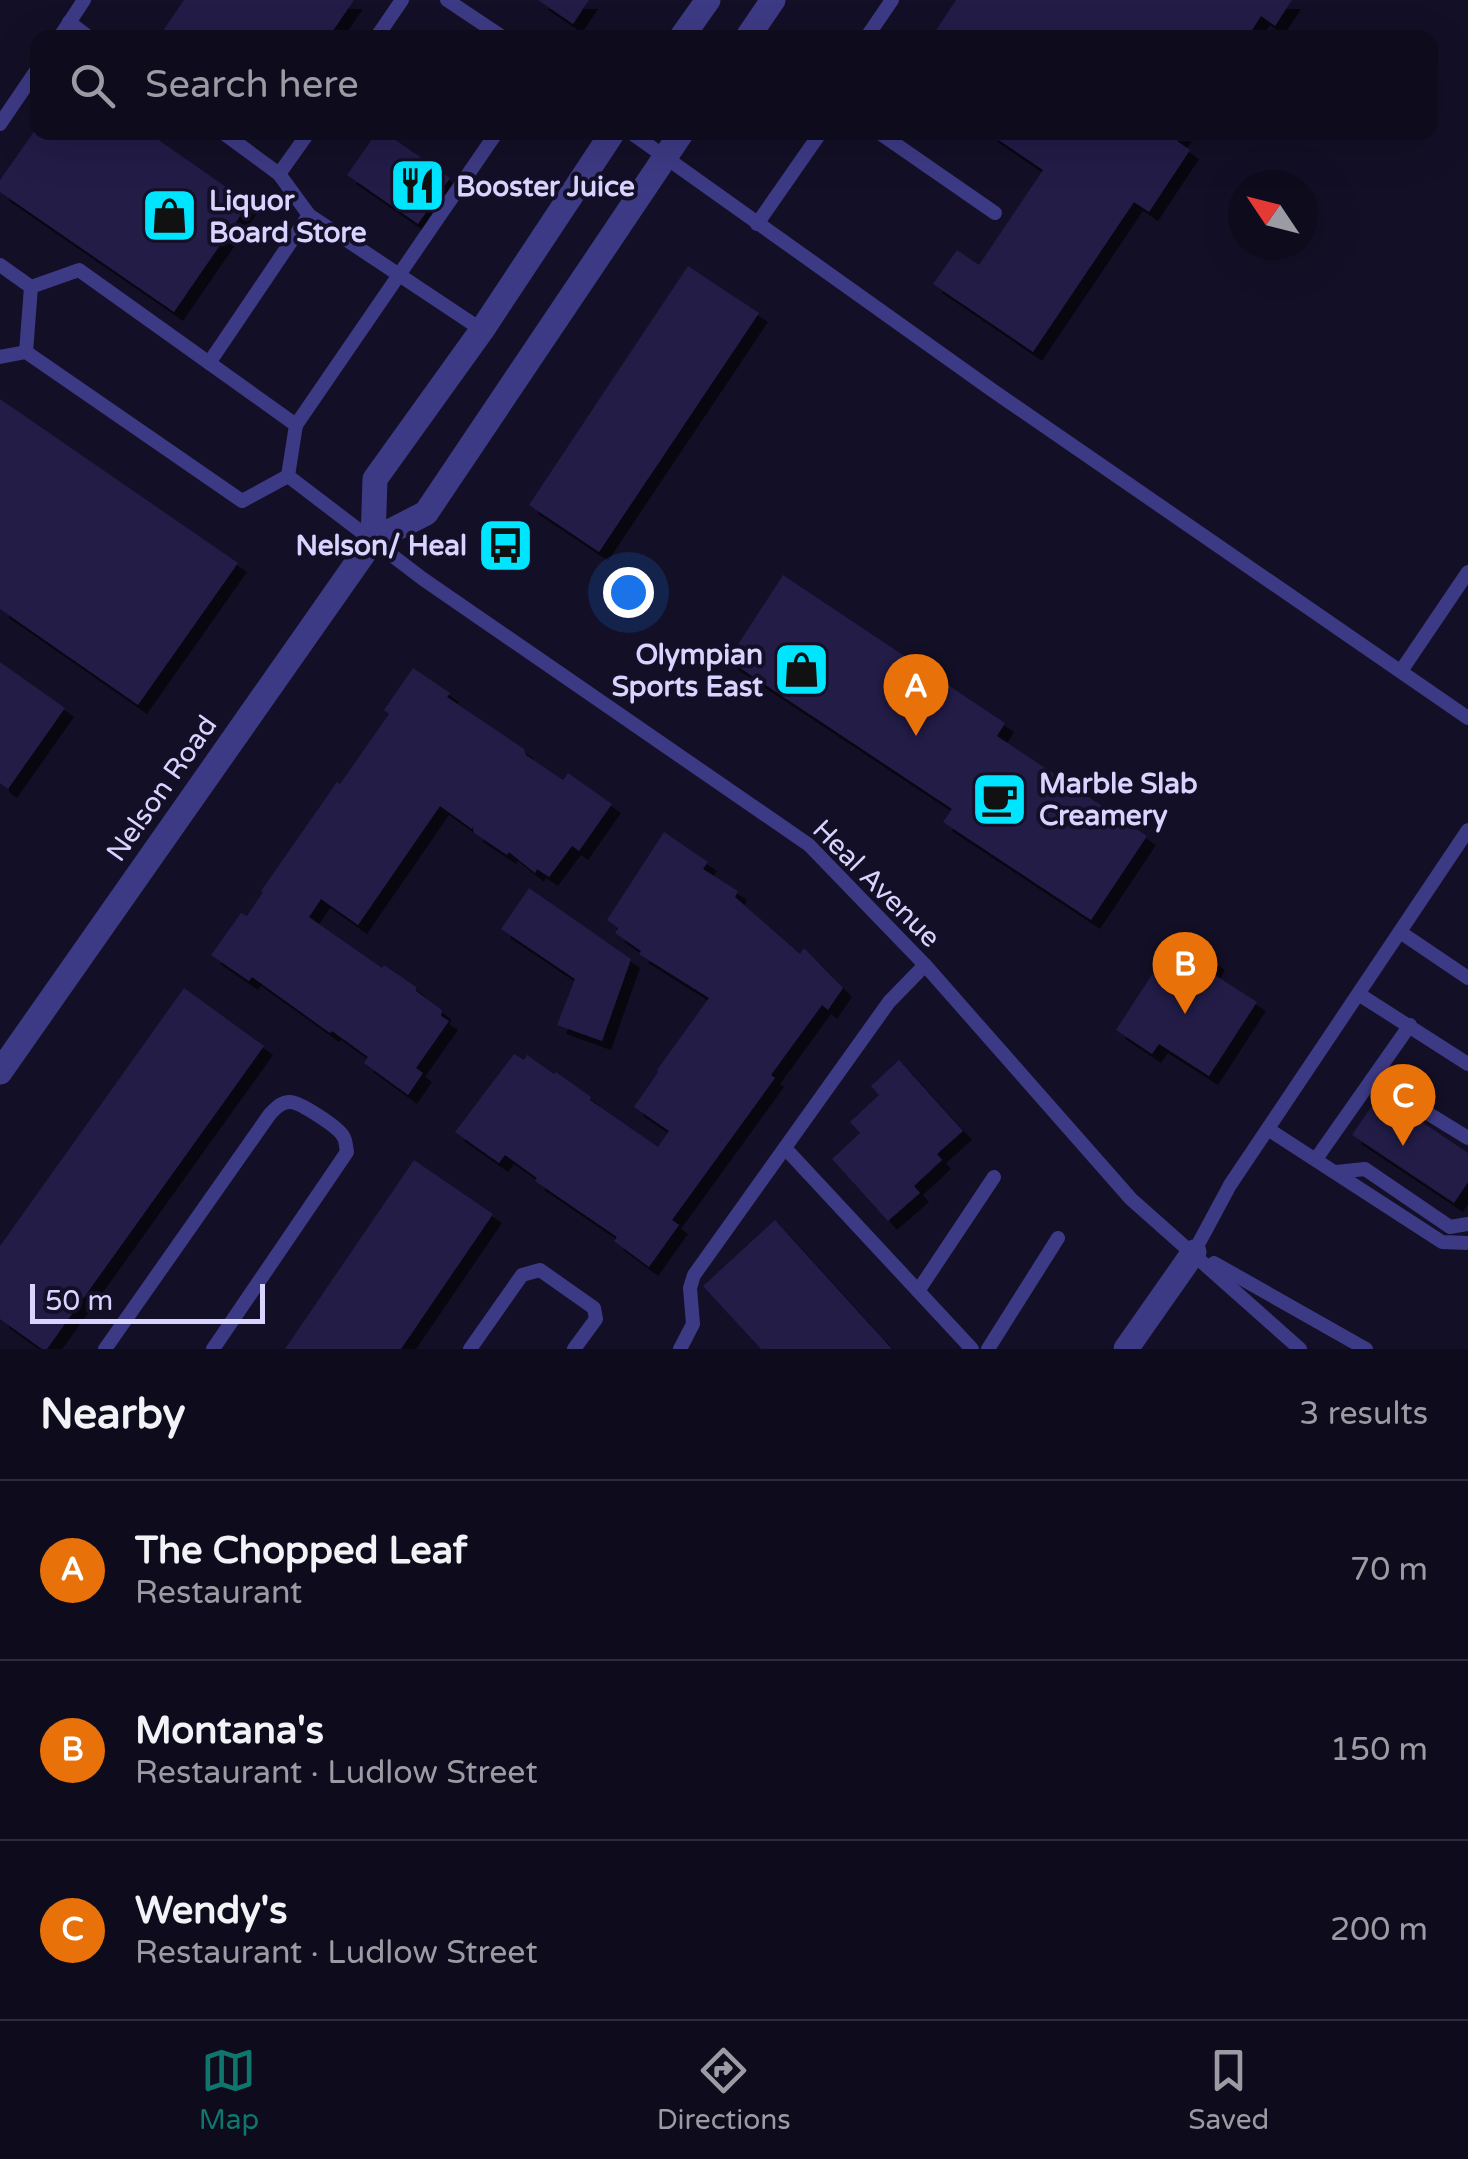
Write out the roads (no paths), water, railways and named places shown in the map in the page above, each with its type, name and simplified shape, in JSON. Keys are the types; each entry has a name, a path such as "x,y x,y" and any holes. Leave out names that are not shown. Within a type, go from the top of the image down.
{"street":[{"path":"687,30 708,0"},
{"path":"752,30 773,0"},
{"path":"372,540 375,479 482,330 609,140"},
{"name":"Nelson Road","path":"0,1072 372,540 426,513 676,140"},
{"path":"1126,1349 1194,1252"}],"lane":[{"path":"64,30 84,0"},
{"path":"381,30 402,0"},
{"path":"447,0 492,30"},
{"path":"871,30 892,0"},
{"path":"69,22 80,30"},
{"path":"0,124 30,80"},
{"path":"233,140 280,174 309,216 482,330"},
{"path":"280,174 303,140"},
{"path":"0,357 26,352 242,501 288,476 296,424 492,140"},
{"path":"640,140 1468,718"},
{"path":"757,224 816,140"},
{"path":"890,140 995,213"},
{"path":"210,363 309,216"},
{"path":"0,265 31,287"},
{"path":"31,287 79,270 296,424"},
{"path":"26,352 31,287"},
{"name":"Heal Avenue","path":"288,476 423,579 809,845 925,966 1131,1199 1300,1349"},
{"path":"1400,670 1468,572"},
{"path":"1194,1252 1230,1186 1468,830"},
{"path":"1400,932 1468,978"},
{"path":"680,1349 693,1324 690,1288 694,1275 889,1002 925,966"},
{"path":"1360,994 1468,1064"},
{"path":"1316,1159 1410,1025"},
{"path":"1372,1078 1468,1138"},
{"path":"105,1349 270,1114 280,1104 301,1105 339,1131 345,1138 347,1152 213,1349"},
{"path":"1268,1129 1442,1242 1468,1243"},
{"path":"786,1148 972,1349"},
{"path":"1336,1172 1365,1168 1450,1227 1468,1224"},
{"path":"918,1291 994,1177"},
{"path":"988,1349 1058,1238"},
{"name":"Heal Avenue","path":"1194,1252 1366,1349"},
{"path":"470,1349 522,1274 540,1270 594,1308 596,1319 574,1349"}],"place":[{"name":"Booster Juice","path":"417,186"},
{"name":"Liquor Board Store","path":"170,216"},
{"name":"Nelson/ Heal","path":"506,545"},
{"name":"Olympian Sports East","path":"802,670"},
{"name":"The Chopped Leaf","path":"916,736"},
{"name":"Marble Slab Creamery","path":"1000,799"},
{"name":"Montana's","path":"1185,1014"},
{"name":"Wendy's","path":"1403,1146"}]}
